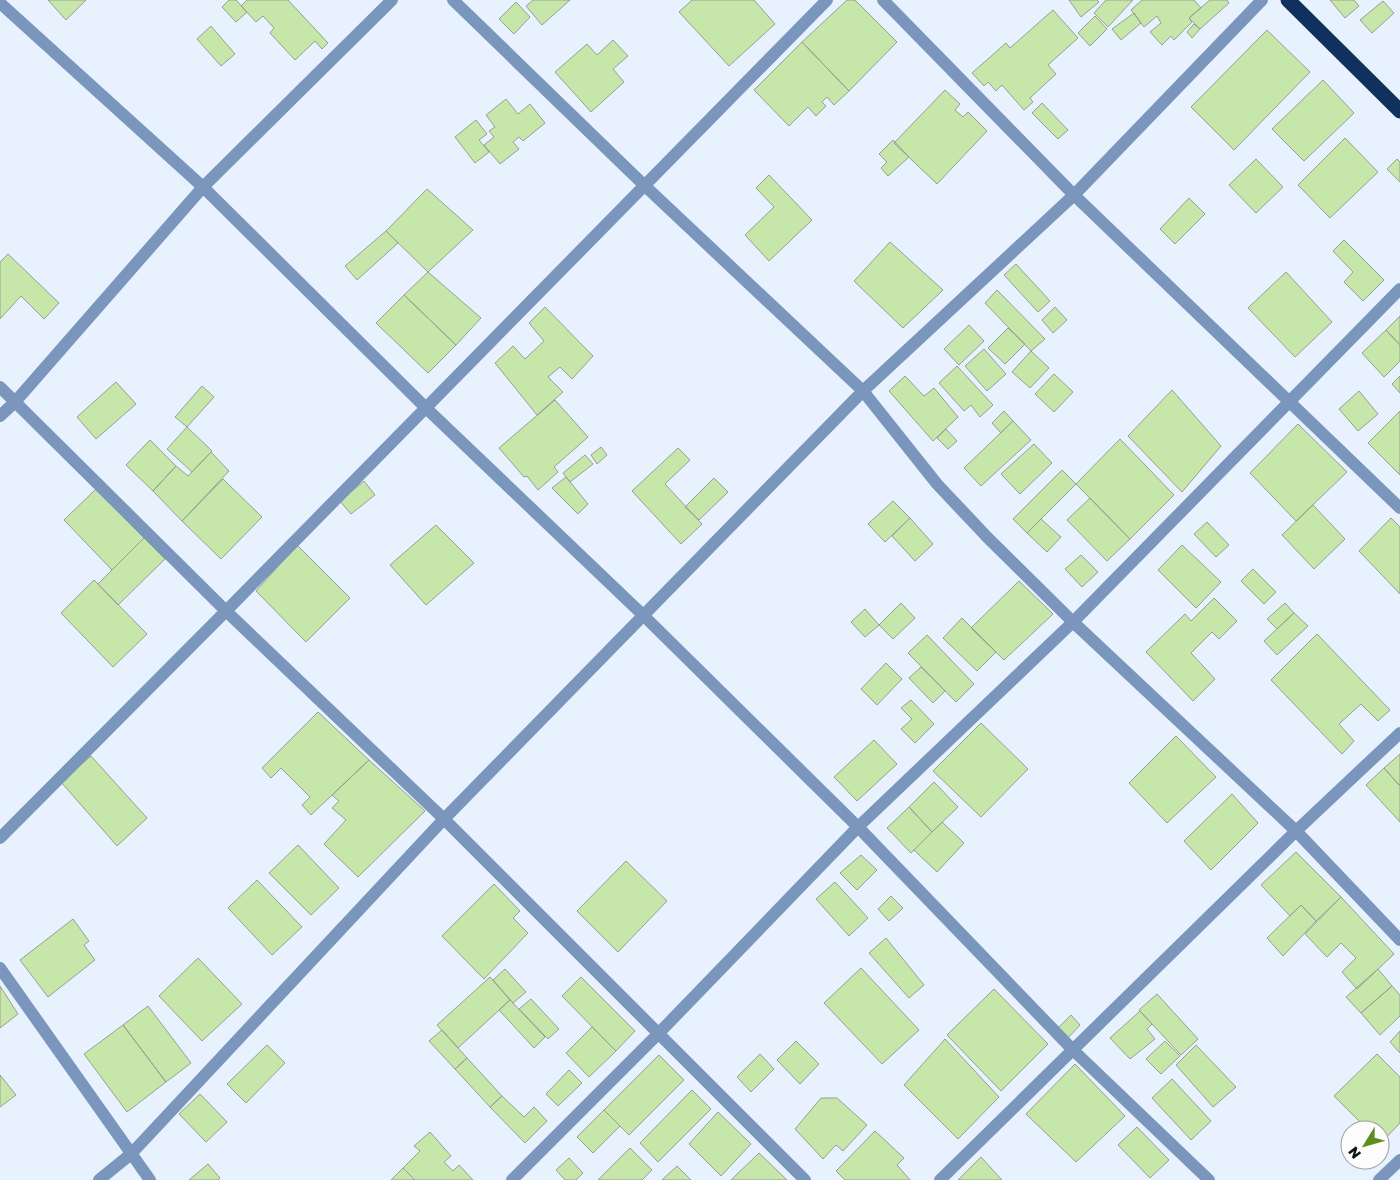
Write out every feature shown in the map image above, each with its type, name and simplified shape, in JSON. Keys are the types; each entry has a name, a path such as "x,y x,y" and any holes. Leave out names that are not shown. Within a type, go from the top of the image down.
{"highway":[{"path":"1288,0 1400,111"}],"street":[{"path":"0,416 15,402 203,187 392,0"},
{"path":"453,0 645,186 863,391 910,451 962,511 1073,622 1296,831 1400,940"},
{"path":"0,838 828,0"},
{"path":"883,0 1074,195 1400,508"},
{"path":"100,1180 131,1154 444,819 863,391 1074,195 1262,0"},
{"path":"0,3 203,187 426,408 644,616 858,827 1073,1050 1208,1180"},
{"path":"512,1180 658,1034 858,827 1073,622 1400,289"},
{"path":"0,387 226,611 444,819 805,1180"},
{"path":"940,1180 1296,831 1400,733"},
{"path":"0,968 150,1180"},
{"path":"1379,1180 1400,1160"}],"building":[{"path":"48,0 86,0 66,20"},
{"path":"229,0 236,0 247,12 236,22 222,7"},
{"path":"247,0 288,0 328,43 322,49 315,41 295,60 270,33 274,28 263,16 256,22 241,6"},
{"path":"533,0 570,0 542,25 526,6"},
{"path":"692,0 754,0 775,24 729,66 679,12"},
{"path":"847,0 855,0 897,42 849,91 802,42"},
{"path":"1069,0 1097,0 1099,2 1081,17"},
{"path":"1106,0 1133,0 1108,27 1094,13"},
{"path":"1142,0 1194,0 1201,8 1189,18 1192,22 1174,40 1171,36 1162,45 1150,32 1161,23 1157,16 1144,27 1131,10"},
{"path":"1210,0 1227,0 1229,3 1200,29 1189,18"},
{"path":"1330,0 1354,0 1359,6 1345,18"},
{"path":"1383,1 1394,13 1372,33 1360,20"},
{"path":"516,2 530,17 514,34 499,19"},
{"path":"1053,10 1078,38 1048,65 1056,74 1030,98 1033,102 1024,110 1002,85 996,91 988,82 984,86 972,73 1006,43 1010,48"},
{"path":"1134,13 1141,23 1121,40 1112,29"},
{"path":"1095,16 1107,29 1090,46 1078,33"},
{"path":"1194,24 1200,29 1192,38 1187,32"},
{"path":"211,26 235,54 221,66 197,39"},
{"path":"1267,30 1310,72 1234,150 1191,107"},
{"path":"613,40 628,56 613,69 624,82 591,112 555,72 587,44 597,55"},
{"path":"802,42 849,91 834,105 827,97 822,102 826,106 816,116 808,107 789,126 754,90"},
{"path":"1323,80 1354,113 1304,161 1272,129"},
{"path":"945,90 960,104 955,110 963,117 968,112 987,131 937,184 894,143"},
{"path":"506,99 518,114 530,104 545,123 523,141 519,137 513,142 519,149 500,164 484,145 494,137 489,131 495,127 486,115"},
{"path":"1042,103 1068,130 1058,139 1032,113"},
{"path":"476,120 487,134 479,140 489,152 475,163 455,137"},
{"path":"1345,138 1378,172 1330,218 1298,185"},
{"path":"893,140 909,157 888,176 881,168 887,162 879,154"},
{"path":"1256,159 1283,187 1256,213 1229,185"},
{"path":"1397,159 1400,162 1400,182 1387,169"},
{"path":"769,175 812,220 769,261 745,235 774,207 756,188"},
{"path":"427,189 473,230 428,272 386,231"},
{"path":"1189,198 1205,214 1175,244 1160,229"},
{"path":"386,231 398,243 357,280 345,266"},
{"path":"1344,240 1384,280 1363,301 1344,282 1353,272 1333,251"},
{"path":"890,242 943,290 903,328 854,281"},
{"path":"8,254 59,303 44,319 21,296 0,319 0,262"},
{"path":"1016,264 1050,301 1038,312 1004,275"},
{"path":"428,272 481,318 456,345 404,295"},
{"path":"1286,272 1332,322 1295,357 1248,308"},
{"path":"997,290 1045,339 1031,351 985,303"},
{"path":"404,295 456,345 428,373 376,323"},
{"path":"545,307 593,356 572,379 560,367 548,377 563,392 537,415 495,363 513,346 525,359 544,341 529,323"},
{"path":"1055,307 1067,320 1053,333 1042,320"},
{"path":"1400,316 1400,345 1386,330"},
{"path":"969,325 984,341 959,365 944,349"},
{"path":"1008,328 1025,344 1005,364 988,348"},
{"path":"1386,330 1400,345 1400,361 1384,377 1362,353"},
{"path":"984,349 1006,374 987,391 965,366"},
{"path":"1031,351 1049,368 1030,388 1012,372"},
{"path":"957,366 993,405 980,417 971,405 964,411 939,383"},
{"path":"1054,374 1073,392 1054,412 1035,394"},
{"path":"905,376 924,396 934,388 958,417 933,441 889,391"},
{"path":"1400,376 1400,393 1392,384"},
{"path":"116,382 136,404 96,439 77,417"},
{"path":"202,386 214,397 187,427 175,417"},
{"path":"1172,390 1221,446 1182,492 1128,436"},
{"path":"1359,391 1378,414 1358,431 1339,409"},
{"path":"555,400 588,437 554,467 558,472 538,490 499,448"},
{"path":"1004,411 1013,421 1001,433 992,423"},
{"path":"1400,411 1400,475 1368,443"},
{"path":"1013,421 1031,440 981,486 964,468"},
{"path":"1298,424 1347,472 1296,521 1250,473"},
{"path":"187,427 212,451 192,472 167,449"},
{"path":"946,429 957,441 948,449 937,438"},
{"path":"1120,439 1174,495 1130,539 1076,484"},
{"path":"150,440 176,466 153,491 126,465"},
{"path":"1034,444 1052,463 1020,494 1001,474"},
{"path":"601,447 607,455 597,464 591,455"},
{"path":"678,448 690,460 665,484 702,524 681,544 632,491"},
{"path":"211,452 229,471 182,521 153,491 176,466 188,476"},
{"path":"585,455 593,464 570,482 563,473"},
{"path":"1062,470 1076,484 1027,533 1013,519"},
{"path":"566,477 588,504 578,514 552,488"},
{"path":"714,478 728,492 699,520 685,507"},
{"path":"223,479 262,517 221,559 182,521"},
{"path":"364,481 375,495 351,514 340,501"},
{"path":"96,489 144,538 112,570 64,520"},
{"path":"1090,498 1130,539 1107,561 1067,520"},
{"path":"893,501 910,518 885,542 868,524"},
{"path":"1313,505 1345,539 1314,569 1282,535"},
{"path":"910,518 933,544 915,561 892,536"},
{"path":"1391,518 1400,527 1400,594 1359,551"},
{"path":"1041,519 1061,537 1047,552 1027,533"},
{"path":"1207,522 1229,545 1216,557 1194,534"},
{"path":"436,525 474,563 426,605 390,565"},
{"path":"144,538 165,559 118,605 98,584"},
{"path":"297,545 350,598 306,642 256,591"},
{"path":"1182,545 1221,582 1196,608 1158,570"},
{"path":"1081,555 1098,572 1082,587 1065,569"},
{"path":"1253,569 1276,592 1264,604 1241,581"},
{"path":"94,580 147,634 113,667 61,613"},
{"path":"1019,581 1053,614 1004,660 971,628"},
{"path":"1214,598 1237,621 1219,639 1212,632 1191,653 1215,679 1193,701 1146,652 1185,614 1191,621"},
{"path":"901,603 915,618 893,639 879,625"},
{"path":"1285,603 1294,613 1277,629 1267,619"},
{"path":"865,609 879,625 865,637 851,622"},
{"path":"1294,613 1308,626 1277,655 1264,641"},
{"path":"962,618 996,652 977,671 943,638"},
{"path":"1317,634 1390,710 1378,721 1361,704 1339,724 1354,741 1342,754 1271,680"},
{"path":"927,635 974,684 956,702 908,653"},
{"path":"886,663 902,679 877,705 861,689"},
{"path":"921,667 945,691 933,703 909,678"},
{"path":"911,700 934,724 915,743 901,729 912,719 901,708"},
{"path":"318,712 369,760 311,815 302,805 310,797 281,768 271,778 262,768"},
{"path":"981,723 1028,769 981,817 933,771"},
{"path":"1176,736 1216,777 1167,823 1129,783"},
{"path":"874,740 897,764 857,801 834,777"},
{"path":"1400,754 1400,784 1399,785 1384,768"},
{"path":"91,756 147,818 117,846 61,782"},
{"path":"369,760 425,811 358,877 324,844 346,820 332,808 339,801 332,795"},
{"path":"1384,768 1400,786 1400,822 1366,785"},
{"path":"934,782 958,807 932,832 909,807"},
{"path":"1232,794 1258,823 1211,870 1184,841"},
{"path":"909,807 932,832 911,853 887,828"},
{"path":"942,822 964,843 937,872 914,850"},
{"path":"298,845 339,888 311,915 269,873"},
{"path":"1296,852 1341,897 1316,921 1301,905 1290,916 1261,885"},
{"path":"861,855 877,870 857,890 840,873"},
{"path":"626,861 667,901 618,952 577,911"},
{"path":"257,880 302,927 272,955 228,908"},
{"path":"835,882 868,918 849,936 816,899"},
{"path":"494,884 520,911 513,918 528,933 484,979 442,936"},
{"path":"891,896 903,908 889,921 878,909"},
{"path":"1341,897 1394,954 1357,989 1342,972 1356,958 1341,943 1327,957 1305,934"},
{"path":"1301,905 1316,921 1283,956 1267,938"},
{"path":"73,919 89,941 84,945 95,960 48,997 20,960"},
{"path":"886,938 924,985 909,998 869,953"},
{"path":"198,958 242,1004 202,1041 159,996"},
{"path":"861,968 919,1030 882,1064 824,1003"},
{"path":"505,969 526,992 513,1003 493,980"},
{"path":"1378,969 1392,986 1361,1013 1346,997"},
{"path":"490,977 510,1000 458,1048 437,1025"},
{"path":"581,977 635,1031 616,1051 562,996"},
{"path":"0,986 18,1014 0,1028"},
{"path":"1392,986 1400,995 1400,1016 1380,1035 1361,1013"},
{"path":"994,989 1048,1044 1001,1091 947,1035"},
{"path":"1157,994 1198,1039 1181,1055 1139,1010"},
{"path":"531,999 559,1029 548,1039 519,1009"},
{"path":"510,1000 545,1037 534,1048 499,1010"},
{"path":"148,1006 191,1063 166,1082 123,1025"},
{"path":"1140,1011 1152,1024 1147,1029 1155,1039 1130,1059 1110,1038"},
{"path":"1071,1015 1080,1025 1067,1039 1057,1029"},
{"path":"123,1025 166,1082 127,1112 84,1054"},
{"path":"592,1027 616,1051 589,1077 566,1053"},
{"path":"442,1030 467,1058 455,1069 429,1041"},
{"path":"1400,1031 1400,1053 1390,1042"},
{"path":"945,1039 999,1097 958,1139 904,1085"},
{"path":"796,1041 819,1064 800,1084 777,1060"},
{"path":"1165,1041 1180,1056 1161,1074 1146,1059"},
{"path":"267,1045 285,1063 246,1103 227,1084"},
{"path":"1196,1045 1236,1087 1213,1107 1176,1065"},
{"path":"760,1054 774,1069 751,1092 737,1077"},
{"path":"1377,1054 1400,1077 1400,1123 1390,1134 1390,1120 1358,1120 1334,1096"},
{"path":"659,1055 684,1080 629,1135 604,1110"},
{"path":"467,1058 502,1096 490,1107 455,1069"},
{"path":"1075,1064 1125,1116 1076,1162 1026,1114"},
{"path":"569,1070 582,1083 558,1106 546,1094"},
{"path":"0,1075 16,1095 0,1107"},
{"path":"1172,1079 1211,1121 1191,1140 1152,1098"},
{"path":"692,1090 711,1109 658,1162 640,1143"},
{"path":"200,1094 227,1122 206,1142 179,1114"},
{"path":"502,1096 524,1117 534,1107 547,1121 525,1143 490,1107"},
{"path":"821,1098 837,1098 867,1125 843,1151 836,1145 823,1159 795,1129"},
{"path":"604,1110 620,1126 593,1153 577,1137"},
{"path":"718,1112 751,1144 721,1176 689,1144"},
{"path":"1137,1127 1169,1160 1150,1178 1118,1145"},
{"path":"875,1131 904,1158 897,1165 910,1180 845,1180 836,1171"},
{"path":"430,1132 451,1156 444,1162 453,1171 459,1165 473,1180 415,1180 403,1168 420,1151 414,1146"},
{"path":"630,1148 652,1170 642,1180 598,1180"},
{"path":"759,1153 787,1180 731,1180"},
{"path":"981,1157 1002,1180 958,1180"},
{"path":"569,1158 583,1173 576,1180 565,1180 556,1170"},
{"path":"208,1164 220,1178 218,1180 189,1180"},
{"path":"677,1166 691,1180 662,1180"},
{"path":"403,1168 415,1180 391,1180"}]}
